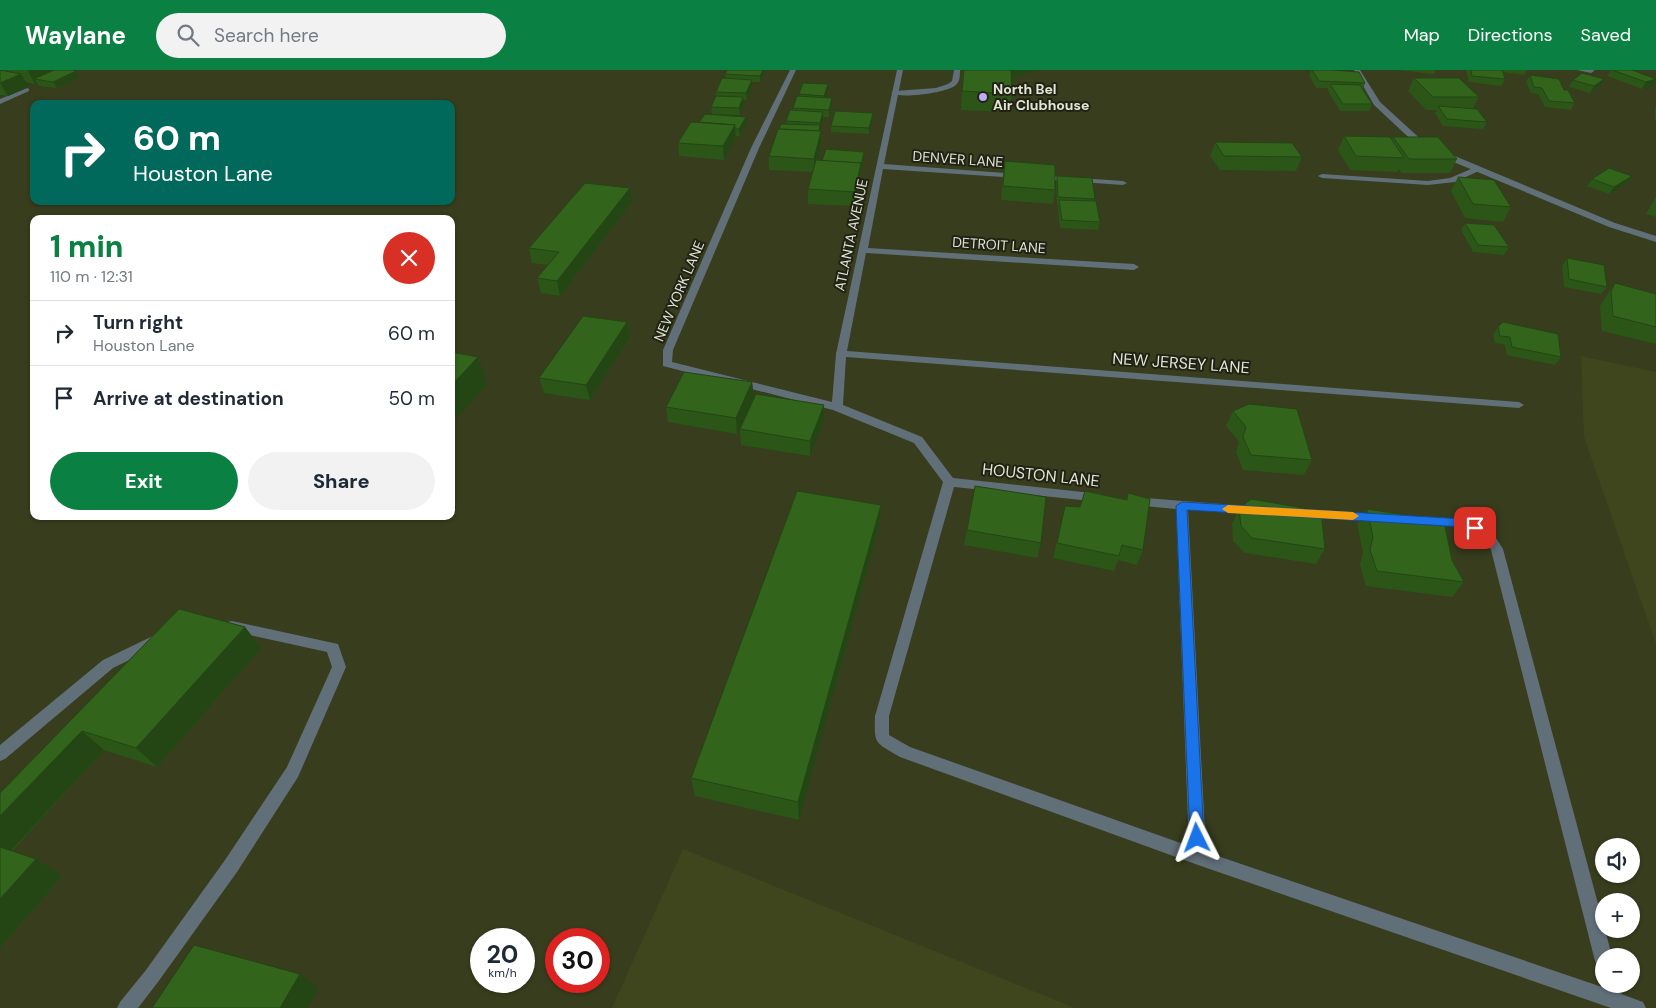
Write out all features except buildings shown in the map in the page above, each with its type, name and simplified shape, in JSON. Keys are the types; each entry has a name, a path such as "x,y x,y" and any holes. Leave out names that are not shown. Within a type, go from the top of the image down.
{"street":[{"name":"NEW YORK LANE","path":"793,70 755,148 668,350 667,364 836,407"},
{"name":"ATLANTA AVENUE","path":"836,407 841,354 900,70"},
{"path":"895,93 932,91 950,87 955,81 958,70"},
{"path":"1357,70 1377,103 1423,146 1612,226 1656,239"},
{"path":"1580,70 1590,72"},
{"path":"0,102 26,90"},
{"name":"DENVER LANE","path":"880,166 1123,183"},
{"path":"1322,176 1428,183 1452,180 1478,168"},
{"name":"DETROIT LANE","path":"862,250 1134,267"},
{"name":"NEW JERSEY LANE","path":"841,354 1519,405"},
{"path":"836,407 918,440 949,482 882,716 882,738 905,752 1198,857 1595,986"},
{"name":"HOUSTON LANE","path":"949,482 1182,506 1269,511"},
{"path":"1182,506 1198,857"},
{"path":"1289,512 1386,518"},
{"path":"1415,520 1464,523 1486,532 1497,549 1601,948"},
{"path":"126,1008 152,976 231,866 293,772 339,667 332,648 219,624"},
{"path":"0,754 108,664 168,634"},
{"path":"1614,993 1637,1008"}],"shaded area":[{"path":"1581,356 1656,372 1656,644 1584,437"},
{"path":"683,849 1075,1008 612,1008"}],"slow traffic":[{"path":"1228,509 1353,516"}],"place":[{"name":"North Bel Air Clubhouse","path":"983,97"}],"route":[{"path":"1197,838 1182,506 1464,523 1475,528"}]}
